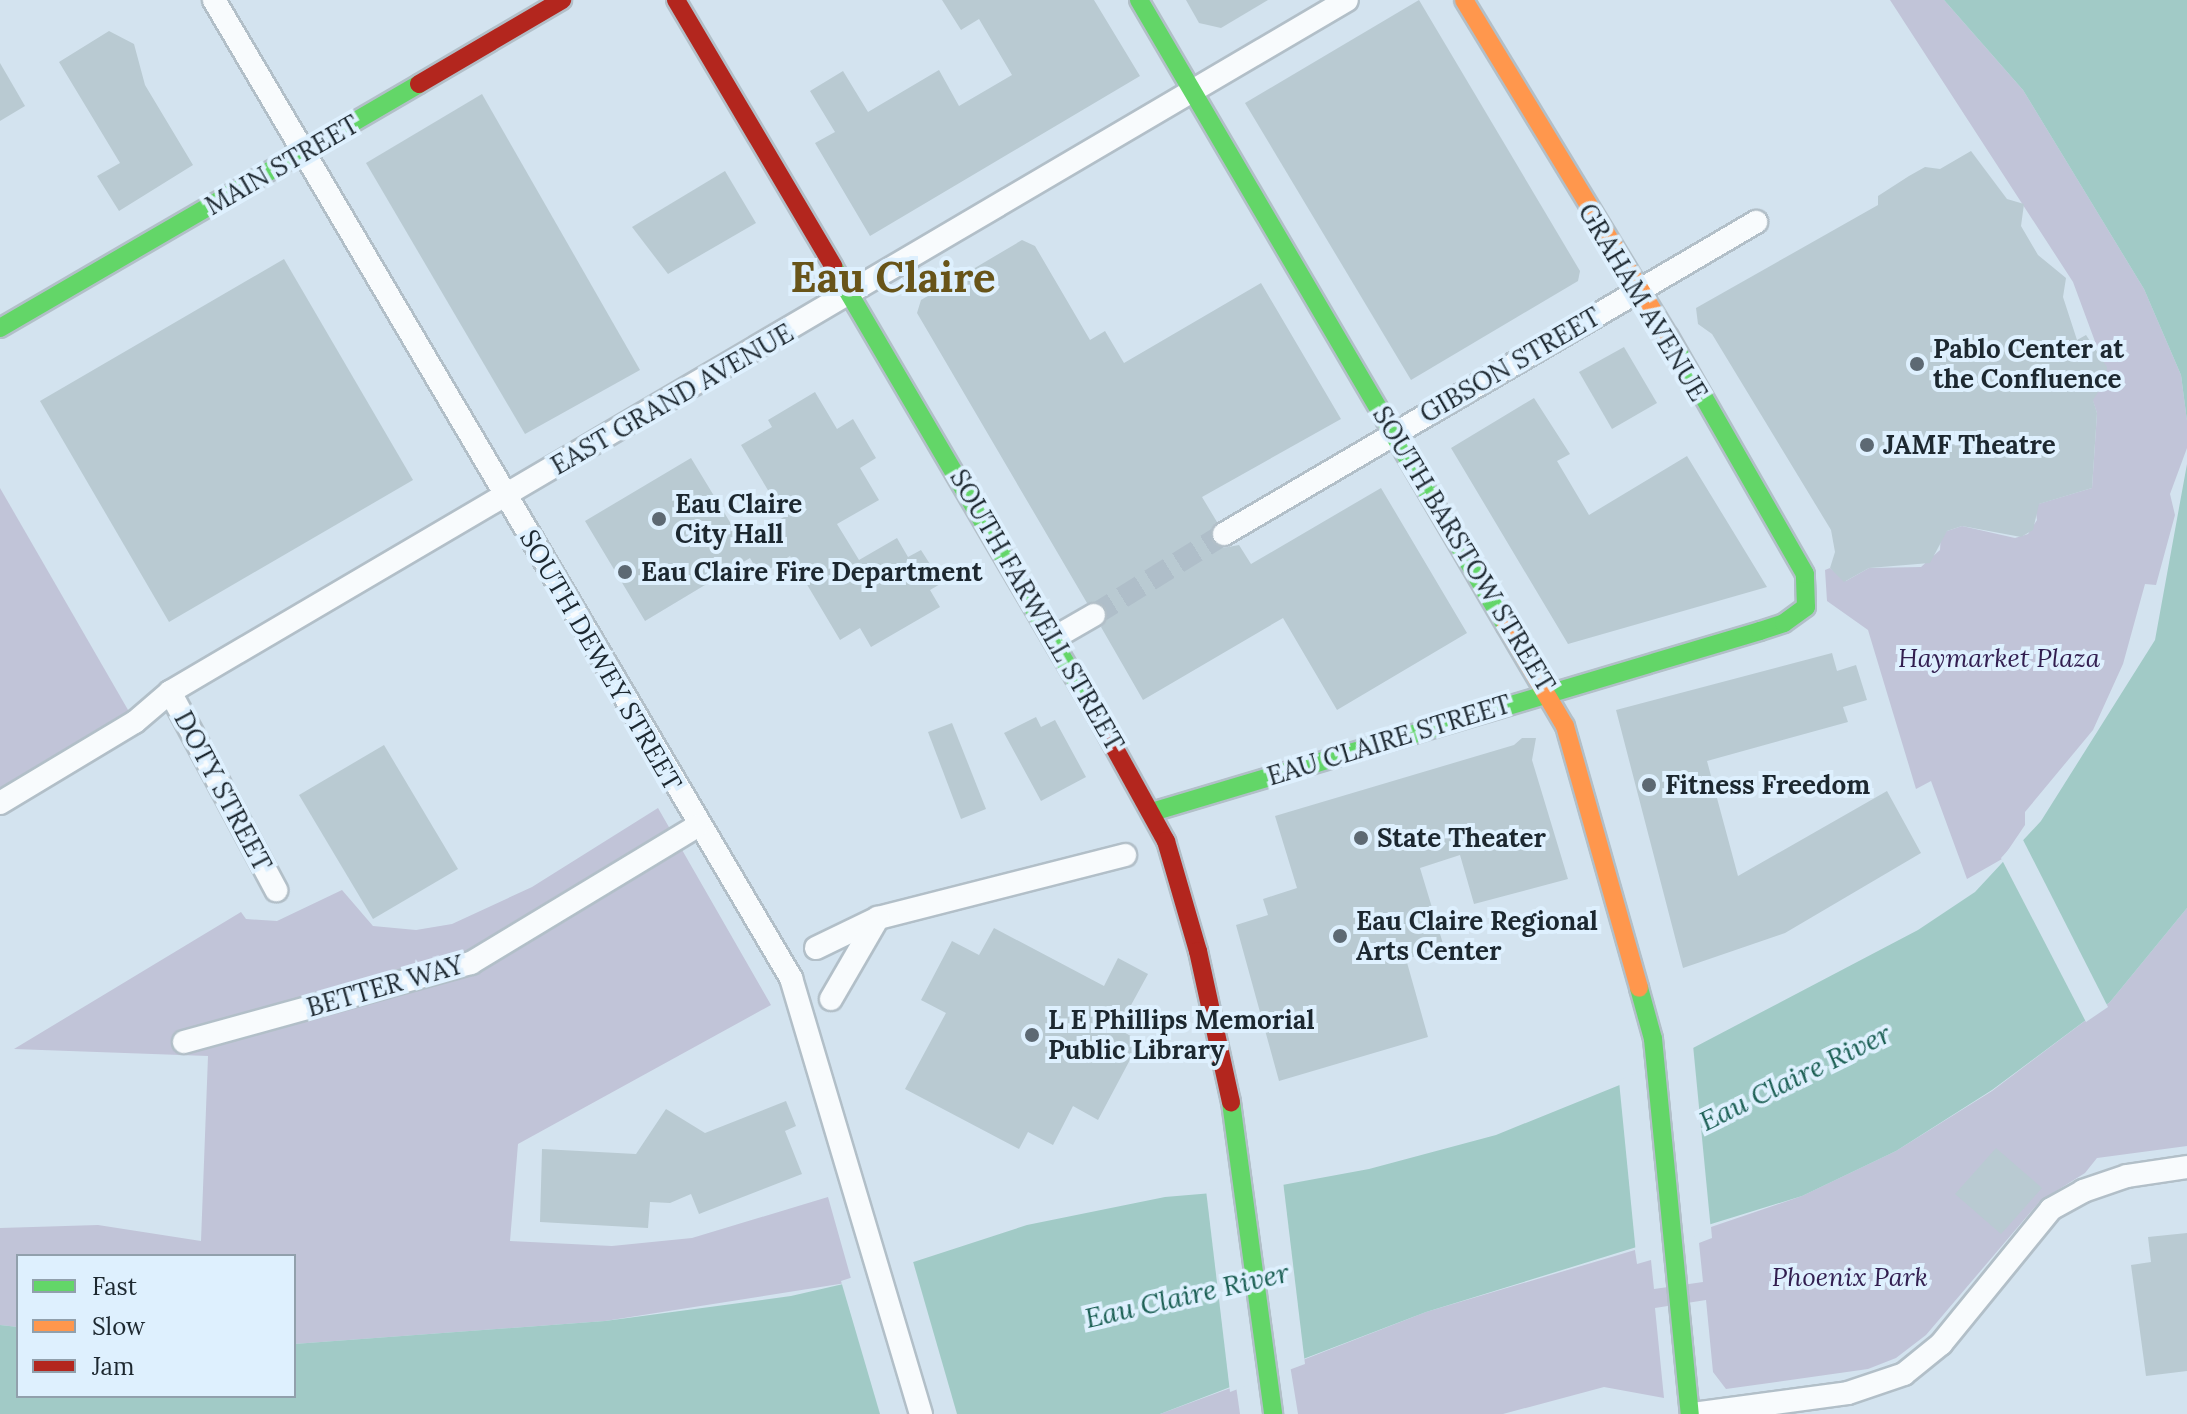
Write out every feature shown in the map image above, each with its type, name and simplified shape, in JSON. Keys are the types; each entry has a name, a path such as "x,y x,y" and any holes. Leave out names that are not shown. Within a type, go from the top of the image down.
{"street":[{"name":"SOUTH DEWEY STREET","path":"214,0 301,154 506,494 697,826 791,978 921,1414"},
{"name":"MAIN STREET","path":"0,328 562,0"},
{"name":"SOUTH FARWELL STREET","path":"676,0 853,294 1054,638 1166,841 1198,951 1239,1156 1273,1414"},
{"name":"SOUTH BARSTOW STREET","path":"1139,0 1395,431 1525,662 1550,693 1565,726 1653,1039 1692,1414"},
{"name":"EAST GRAND AVENUE","path":"0,803 135,722 170,692 853,294 1191,87 1347,0"},
{"name":"GRAHAM AVENUE","path":"1464,0 1805,574 1806,607"},
{"name":"GIBSON STREET","path":"1224,534 1756,222"},
{"name":"EAU CLAIRE STREET","path":"1152,812 1784,623 1806,607"},
{"path":"1054,638 1094,615"},
{"name":"DOTY STREET","path":"170,692 276,890"},
{"name":"BETTER WAY","path":"184,1042 471,963 697,826"},
{"path":"816,948 878,918 1125,855"},
{"path":"831,999 878,918"},
{"path":"1692,1414 1848,1393 1904,1374 1949,1335 2051,1209 2083,1191 2127,1176 2187,1167"}],"green space":[{"name":"Haymarket Plaza","path":"1890,0 1944,0 2023,90 2144,289 2181,375 2187,421 2187,448 2170,494 2175,515 2156,585 2145,584 2123,664 2093,730 2025,812 2025,825 2002,859 1967,879 1931,781 1916,789 1868,630 1827,601 1825,570 1830,568 1846,581 1869,568 1921,567 1940,550 1941,533 1962,526 2015,538 2028,534 2037,520 2035,505 2092,488 2097,413 2091,395 2107,374 2073,282"},
{"path":"0,488 135,722 0,803"},
{"path":"658,808 771,1005 518,1144 510,1241 612,1246 692,1238 828,1197 852,1282 605,1321 296,1344 296,1254 16,1254 16,1327 0,1325 0,1228 98,1225 201,1241 208,1056 14,1049 241,912 246,919 277,921 342,890 373,926 416,930 452,924 532,887"},
{"name":"Phoenix Park","path":"2187,908 2187,1146 2097,1158 2085,1173 2040,1201 1926,1335 1896,1358 1868,1369 1726,1389 1713,1372 1706,1300 1655,1308 1664,1398 1604,1387 1503,1414 1298,1414 1290,1365 1426,1312 1635,1250 1637,1264 1651,1260 1654,1289 1703,1282 1699,1243 1712,1238 1711,1227 1802,1196 1896,1151 1992,1091 2110,1002"},
{"path":"1236,1386 1240,1414 1160,1414"}],"water":[{"path":"1944,0 2187,0 2187,421 2181,375 2144,289 2023,90"},
{"name":"Eau Claire River","path":"2187,464 2187,908 2110,1002 1992,1090 1896,1151 1802,1196 1426,1312 1160,1414 0,1414 0,1325 16,1327 16,1398 296,1398 296,1344 605,1321 791,1296 852,1282 1027,1225 1165,1197 1260,1189 1369,1169 1496,1135 1632,1080 1918,930 1975,892 2041,821 2155,640"}],"pier":[{"path":"2021,836 2108,1007 2086,1022 2001,858"},
{"path":"1693,1045 1711,1231 1636,1254 1619,1081"},
{"path":"1283,1181 1305,1364 1230,1392 1206,1190"},
{"path":"912,1258 957,1414 880,1414 841,1281"}],"building":[{"path":"942,0 1094,0 1140,76 870,236 815,143 835,132 810,91 843,71 868,112 939,70 959,106 1012,75 979,19 961,30"},
{"path":"1186,0 1268,0 1221,28 1199,23"},
{"path":"1419,0 1580,271 1578,281 1411,380 1245,103"},
{"path":"109,31 134,44 145,85 193,165 119,211 97,176 120,163 59,62"},
{"path":"0,63 25,106 0,121"},
{"path":"482,94 640,370 525,434 366,163"},
{"name":"Pablo Center at the Confluence","path":"1971,151 2007,199 2024,204 2021,226 2038,255 2066,278 2063,297 2077,340 2086,335 2107,367 2106,380 2093,400 2097,413 2092,488 2039,504 2033,530 2021,537 1962,526 1947,531 1930,563 1869,568 1844,582 1830,568 1835,552 1831,530 1712,334 1698,324 1696,308 1878,205 1878,196 1909,176 1925,167 1940,169"},
{"path":"725,171 756,223 668,274 632,227"},
{"path":"1022,240 1035,246 1090,340 1105,331 1124,363 1261,283 1341,419 1202,497 1217,522 1210,533 1212,542 1223,548 1239,545 1251,564 1381,488 1467,633 1337,710 1283,618 1143,700 1101,627 1108,616 1106,607 1087,603 917,313 921,300"},
{"path":"284,259 413,480 169,622 40,401"},
{"path":"1624,347 1657,403 1612,429 1579,372"},
{"name":"Eau Claire City Hall","path":"815,392 837,429 853,419 876,458 860,468 879,500 837,524 859,560 897,538 908,557 921,550 942,583 930,590 940,607 871,647 860,628 840,640 790,556 760,575 750,558 645,621 585,521 691,458 742,542 784,517 741,445 772,427 768,420"},
{"path":"1534,398 1570,454 1557,461 1589,515 1687,456 1767,587 1568,644 1451,448"},
{"path":"1832,653 1837,671 1856,665 1867,700 1843,707 1848,722 1707,761 1738,876 1887,791 1921,853 1785,933 1683,968 1616,710"},
{"path":"1036,717 1041,727 1055,720 1086,777 1041,801 1004,733"},
{"path":"952,723 986,809 961,819 928,732"},
{"path":"1522,738 1536,738 1532,760 1568,879 1474,904 1460,855 1420,868 1444,947 1406,959 1428,1037 1279,1081 1236,925 1268,915 1263,899 1297,888 1275,816 1514,745"},
{"path":"384,745 458,869 373,919 299,795"},
{"name":"L E Phillips Memorial Public Library","path":"994,928 1104,986 1118,958 1148,974 1118,1029 1140,1041 1098,1120 1073,1106 1053,1145 1028,1132 1019,1149 905,1089 946,1013 921,1000 952,941 979,955"},
{"path":"786,1101 796,1126 785,1131 802,1174 699,1214 691,1194 670,1203 650,1202 648,1228 540,1222 542,1149 636,1154 666,1109 705,1133"},
{"path":"1996,1148 2042,1188 2001,1234 1955,1194"},
{"path":"2187,1233 2187,1371 2146,1376 2131,1265 2151,1262 2148,1237"}],"tunnel":[{"path":"1094,615 1224,534"}],"traffic: fast":[{"path":"1139,0 1506,626"},
{"path":"0,328 419,84"},
{"path":"833,266 1098,718"},
{"path":"1152,812 1760,631 1784,623 1806,607 1805,574 1668,335"},
{"path":"1639,988 1653,1039 1690,1414"},
{"path":"1231,1102 1273,1414"}],"traffic: slow":[{"path":"1464,0 1668,335"},
{"path":"1506,626 1565,726 1639,988"}],"traffic: jam":[{"path":"419,84 562,0"},
{"path":"676,0 833,266"},
{"path":"1098,718 1166,841 1198,951 1231,1102"}],"place":[{"name":"Pablo Center at the Confluence","path":"1917,364"},
{"name":"JAMF Theatre","path":"1867,445"},
{"name":"Eau Claire City Hall","path":"659,519"},
{"name":"Eau Claire Fire Department","path":"625,572"},
{"name":"Fitness Freedom","path":"1649,785"},
{"name":"State Theater","path":"1361,838"},
{"name":"Eau Claire Regional Arts Center","path":"1340,936"},
{"name":"L E Phillips Memorial Public Library","path":"1032,1035"}],"district":[{"name":"Eau Claire","path":"893,277"}]}
